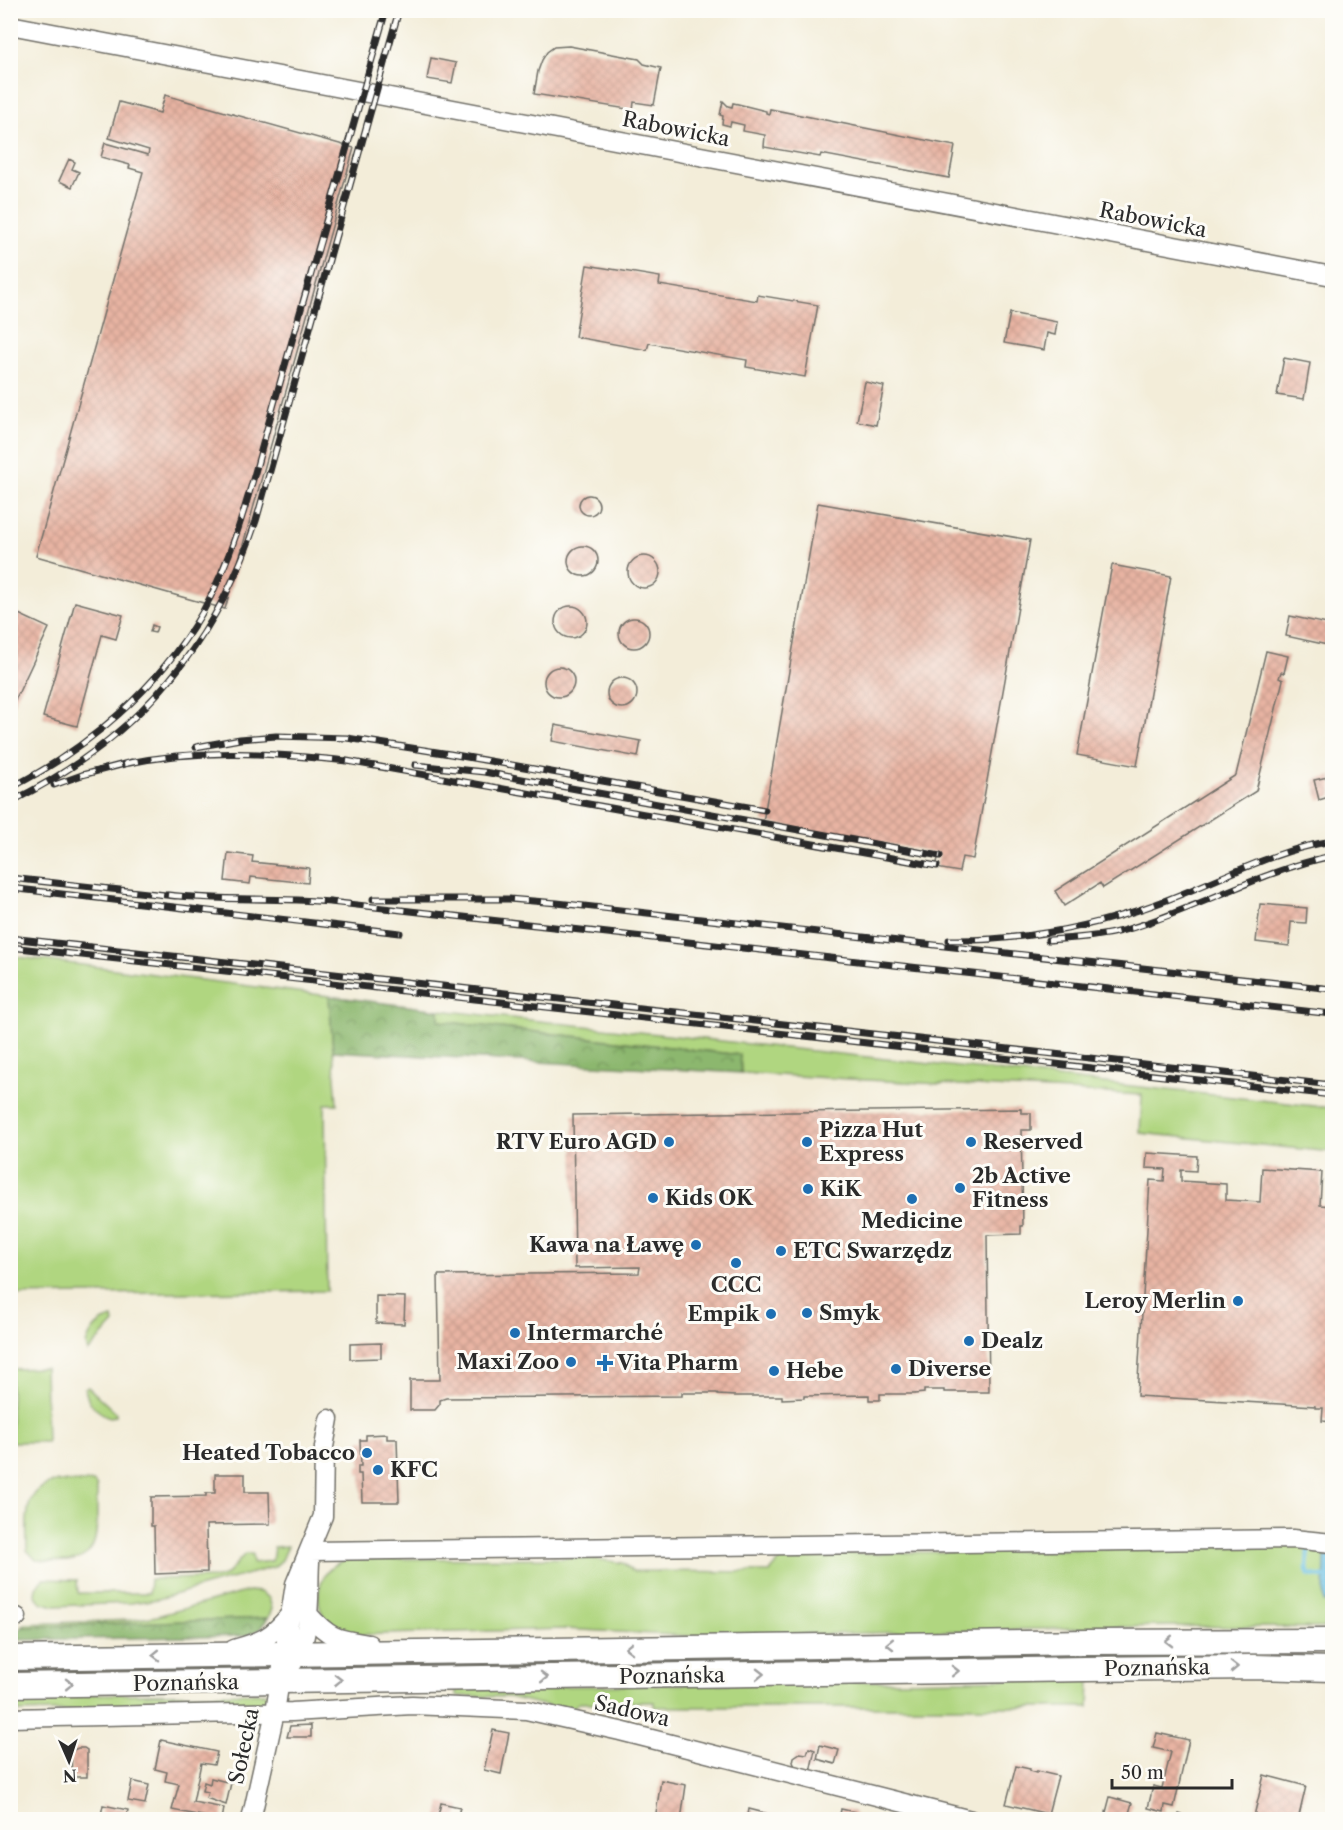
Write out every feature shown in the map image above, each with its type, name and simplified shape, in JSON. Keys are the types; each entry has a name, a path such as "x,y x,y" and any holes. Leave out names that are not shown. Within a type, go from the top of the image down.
{"main road":[{"name":"Poznańska","path":"10,1658 410,1650 1143,1641 1332,1641"},
{"name":"Poznańska","path":"10,1685 1098,1669 1332,1669"}],"street":[{"name":"Rabowicka","path":"10,26 1332,276"},
{"path":"280,1681 293,1652 300,1613 296,1584 323,1516 324,1447 329,1419"},
{"path":"310,1551 1293,1539 1332,1543"},
{"path":"300,1613 322,1631 335,1638 410,1650"},
{"path":"214,1654 264,1639 300,1613"},
{"name":"Sołecka","path":"251,1820 280,1681"},
{"name":"Sadowa","path":"10,1719 275,1712 412,1705 526,1710 632,1733 971,1820"}],"green space":[{"path":"11,956 329,996 337,1104 325,1104 327,1291 11,1295"},
{"path":"329,996 439,1010 439,1021 740,1055 741,1073 333,1051"},
{"path":"439,1010 1332,1108 1332,1152 1140,1133 1142,1095 741,1073 740,1055 439,1021"},
{"path":"113,1318 114,1323 88,1352 86,1344 90,1334 103,1321"},
{"path":"45,1368 47,1442 11,1442 11,1369"},
{"path":"88,1387 116,1413 116,1416 109,1417 93,1406 86,1393 85,1388"},
{"path":"55,1482 94,1482 97,1487 95,1537 92,1548 85,1555 74,1560 36,1560 27,1550 28,1508 36,1492"},
{"path":"1296,1545 1332,1549 1332,1558 1325,1557 1324,1601 1332,1602 1332,1628 1164,1626 707,1637 565,1629 349,1635 332,1627 325,1619 319,1600 321,1582 326,1574 342,1561 354,1559 588,1558 623,1563 633,1571 770,1572 785,1555"},
{"path":"288,1546 282,1560 274,1567 158,1599 131,1603 54,1606 41,1602 35,1595 36,1587 43,1579 77,1580 78,1593 149,1593 150,1579 217,1578 226,1575 245,1554 252,1554 253,1563 272,1561 274,1547"},
{"path":"249,1591 260,1592 269,1598 272,1609 268,1618 22,1627 25,1624 132,1620 157,1616"},
{"path":"268,1618 259,1630 246,1636 18,1640 18,1632 22,1627"},
{"path":"1090,1678 1089,1707 654,1707 654,1702 579,1703 569,1711 509,1697 456,1696 456,1688"},
{"path":"267,1693 264,1707 11,1712 10,1695"}],"water":[{"path":"1325,1556 1332,1558 1332,1602 1324,1602"}],"building":[{"path":"569,46 639,59 644,64 661,68 654,105 634,102 633,110 534,94 538,71 547,52 554,47"},
{"path":"431,58 456,63 452,83 427,79"},
{"path":"165,95 354,148 225,609 36,556 143,172 129,168 130,165 101,157 105,143 148,155 149,150 109,138 119,102 160,113"},
{"path":"723,101 732,107 733,103 766,111 769,114 770,109 955,146 949,178 821,154 820,157 764,147 765,135 743,131 744,125 731,122 730,126 722,124 723,116 720,115"},
{"path":"69,159 75,162 72,169 79,172 72,187 59,181"},
{"path":"587,265 660,277 659,285 757,301 758,295 818,305 805,377 746,367 747,360 649,343 647,350 575,337"},
{"path":"1010,313 1057,322 1055,335 1047,333 1044,350 1004,343"},
{"path":"1284,358 1310,363 1304,399 1277,395"},
{"path":"865,382 884,386 876,425 857,421"},
{"path":"589,495 596,498 599,505 596,512 589,515 582,512 579,505 582,498"},
{"path":"818,503 1030,540 973,859 962,857 959,872 936,868 939,853 763,822"},
{"path":"583,546 594,550 598,561 594,572 583,576 572,572 568,561 572,550"},
{"path":"644,556 656,560 660,572 656,584 644,588 632,584 628,572 632,560"},
{"path":"1112,565 1171,576 1137,766 1077,755"},
{"path":"75,602 123,615 116,639 102,635 77,726 43,717"},
{"path":"571,606 582,611 587,622 582,633 571,638 560,633 555,622 560,611"},
{"path":"10,610 49,628 10,711"},
{"path":"1290,616 1332,625 1332,646 1286,636"},
{"path":"634,618 645,622 649,633 645,644 634,648 623,644 619,633 623,622"},
{"path":"152,625 157,627 155,633 150,632"},
{"path":"1266,651 1288,656 1284,673 1281,672 1279,678 1283,680 1256,791 1103,888 1100,883 1064,906 1055,891 1236,775"},
{"path":"559,667 570,671 574,682 570,693 559,697 548,693 544,682 548,671"},
{"path":"622,678 633,682 637,693 633,704 622,708 611,704 607,693 611,682"},
{"path":"555,725 641,741 638,757 552,741"},
{"path":"1332,776 1332,796 1319,800 1314,780"},
{"path":"228,853 253,856 252,862 309,868 308,883 251,877 250,884 225,881"},
{"path":"1260,904 1307,908 1306,923 1291,922 1289,946 1256,942"},
{"name":"ETC Swarzędz","path":"1021,1109 1021,1113 1031,1113 1031,1130 1021,1130 1023,1226 1021,1226 1021,1234 987,1235 989,1392 924,1390 924,1393 914,1394 880,1394 880,1400 869,1400 869,1395 804,1396 804,1398 782,1399 782,1396 735,1396 718,1395 717,1393 682,1393 682,1396 446,1398 440,1400 435,1410 410,1410 410,1380 440,1380 438,1275 639,1273 640,1267 575,1268 573,1115"},
{"name":"Leroy Merlin","path":"1147,1153 1197,1156 1196,1171 1181,1170 1181,1181 1226,1184 1226,1200 1260,1202 1262,1168 1322,1172 1320,1205 1332,1206 1332,1422 1322,1421 1323,1408 1315,1408 1315,1406 1137,1396 1150,1180 1164,1181 1165,1169 1146,1168"},
{"path":"376,1296 405,1297 404,1324 376,1323"},
{"path":"381,1343 381,1358 350,1359 350,1344"},
{"name":"KFC","path":"387,1434 387,1439 397,1439 399,1502 362,1502 361,1474 358,1474 358,1466 361,1466 360,1440 366,1440 366,1435"},
{"path":"215,1474 245,1474 245,1492 269,1492 270,1524 206,1525 207,1572 155,1574 151,1497 206,1496 206,1493 215,1493"},
{"path":"311,1725 311,1737 287,1737 290,1726"},
{"path":"493,1730 509,1733 501,1774 484,1770"},
{"path":"1157,1733 1189,1740 1174,1807 1165,1805 1164,1812 1148,1808 1153,1786 1162,1788 1171,1752 1153,1748"},
{"path":"161,1740 217,1752 214,1765 201,1763 193,1802 224,1808 222,1820 172,1810 179,1784 165,1781 167,1772 155,1769"},
{"path":"820,1745 839,1750 835,1764 817,1759"},
{"path":"78,1748 87,1750 87,1777 72,1777 71,1751"},
{"path":"809,1748 815,1750 810,1772 796,1769 793,1762 794,1757 800,1753 807,1754"},
{"path":"1016,1766 1036,1773 1036,1771 1058,1776 1048,1814 1006,1804"},
{"path":"1264,1775 1306,1786 1298,1820 1253,1820"},
{"path":"211,1778 231,1783 226,1805 206,1798 208,1792 202,1791 204,1782 210,1784"},
{"path":"661,1780 686,1785 681,1820 655,1820"},
{"path":"132,1781 149,1785 145,1804 128,1801"},
{"path":"1110,1797 1132,1803 1127,1820 1104,1820"},
{"path":"1332,1799 1332,1820 1326,1820"},
{"path":"441,1803 460,1807 457,1820 437,1820"},
{"path":"103,1805 128,1810 126,1820 100,1820"},
{"path":"749,1809 788,1819 788,1820 747,1820"},
{"path":"841,1809 855,1812 854,1815 869,1820 839,1820"},
{"path":"1179,1814 1197,1819 1197,1820 1178,1820"}],"waterway":[{"path":"1308,1551 1309,1575 1324,1577"}],"railway":[{"path":"10,788 67,755 119,714 164,666 184,640 202,613 215,587 246,504 386,10"},
{"path":"10,802 54,778 94,751 130,721 163,687 192,651 217,611 256,521 399,10"},
{"path":"196,747 240,739 276,736 347,738 765,810"},
{"path":"124,764 207,754 263,754 347,761 937,866"},
{"path":"54,785 132,762"},
{"path":"415,765 484,772 940,856"},
{"path":"949,940 1028,935 1106,920 1178,896 1287,852 1332,841"},
{"path":"1048,940 1097,936 1125,930 1151,922 1279,871 1332,856"},
{"path":"10,878 175,896"},
{"path":"10,888 400,933"},
{"path":"168,895 330,902 1332,1014"},
{"path":"373,899 509,899 557,903 1332,989"},
{"path":"10,938 1332,1085"},
{"path":"10,947 1332,1095"}],"place":[{"name":"RTV Euro AGD","path":"669,1142"},
{"name":"Pizza Hut Express","path":"807,1142"},
{"name":"Reserved","path":"971,1142"},
{"name":"2b Active Fitness","path":"960,1188"},
{"name":"KiK","path":"808,1189"},
{"name":"Kids OK","path":"653,1198"},
{"name":"Medicine","path":"912,1199"},
{"name":"Kawa na Ławę","path":"696,1245"},
{"name":"ETC Swarzędz","path":"781,1251"},
{"name":"CCC","path":"736,1263"},
{"name":"Leroy Merlin","path":"1238,1301"},
{"name":"Smyk","path":"807,1313"},
{"name":"Empik","path":"771,1314"},
{"name":"Intermarché","path":"515,1333"},
{"name":"Dealz","path":"969,1341"},
{"name":"Maxi Zoo","path":"571,1362"},
{"name":"Vita Pharm","path":"605,1363"},
{"name":"Diverse","path":"896,1369"},
{"name":"Hebe","path":"774,1371"},
{"name":"Heated Tobacco","path":"367,1453"},
{"name":"KFC","path":"378,1470"}]}
